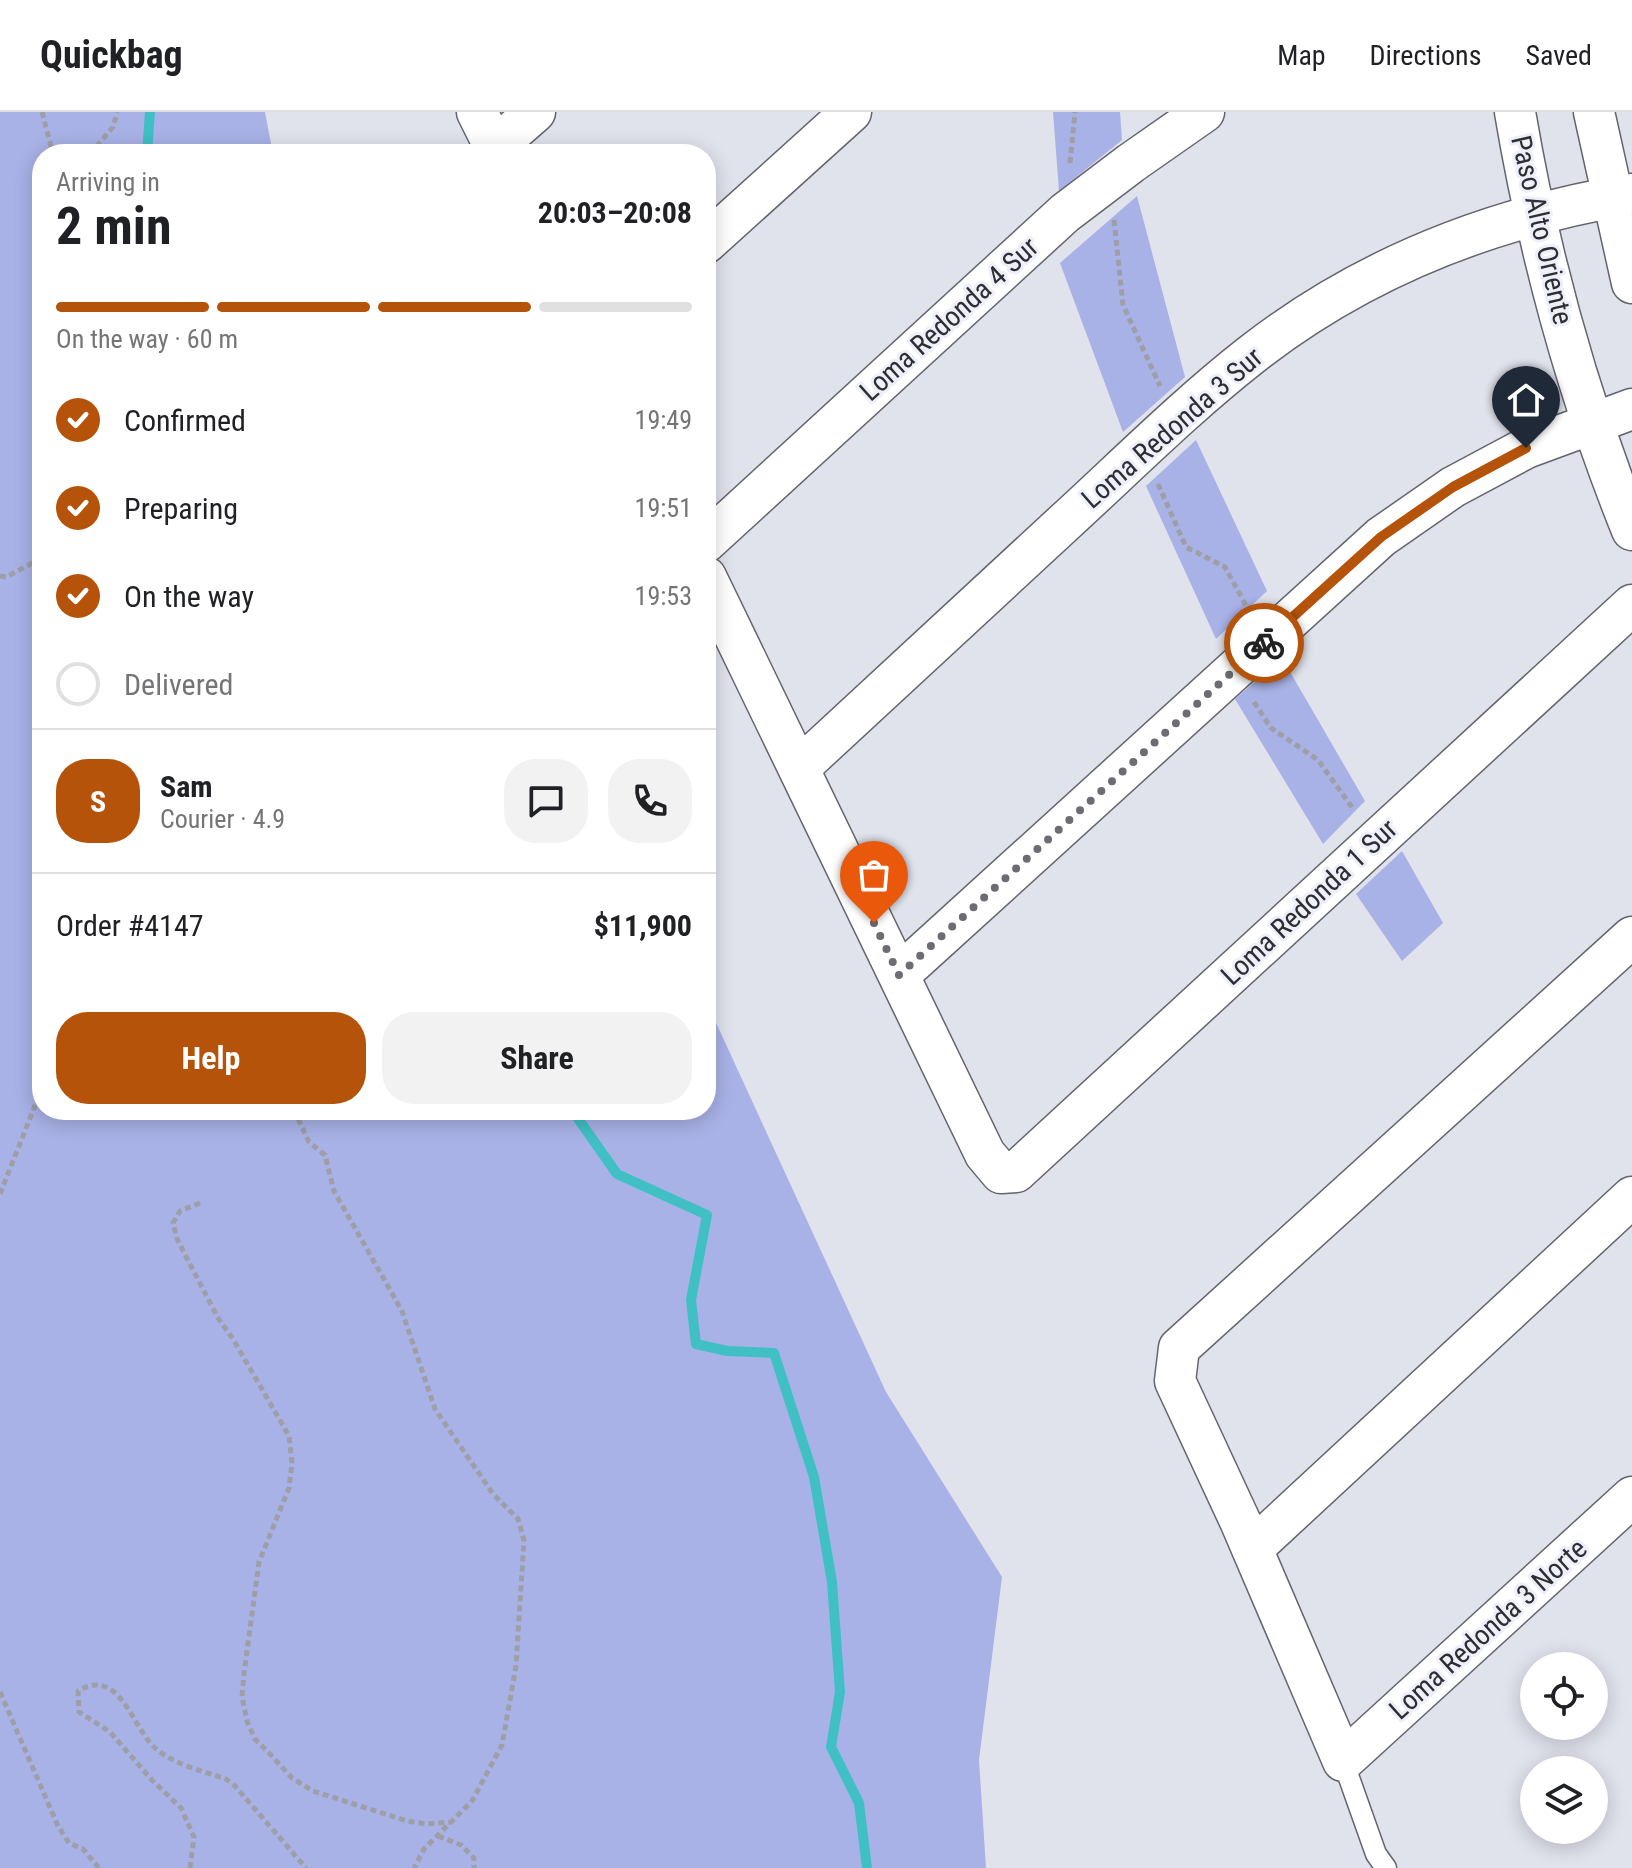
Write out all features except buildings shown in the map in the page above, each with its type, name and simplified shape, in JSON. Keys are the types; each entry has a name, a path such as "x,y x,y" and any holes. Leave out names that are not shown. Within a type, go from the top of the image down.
{"street":[{"path":"490,138 535,112"},
{"path":"716,234 851,112"},
{"name":"Loma Redonda 4 Sur","path":"716,533 1065,213 1204,112"},
{"name":"Paso Alto Oriente","path":"1515,112 1534,213 1561,319 1593,423 1632,530"},
{"path":"1594,112 1622,196 1632,283"},
{"name":"Loma Redonda 3 Sur","path":"799,768 1175,421 1253,354 1347,292 1439,247 1534,213 1622,196"},
{"path":"716,598 899,975 1381,537 1453,487 1526,448 1632,409"},
{"name":"Loma Redonda 1 Sur","path":"899,975 985,1154 1001,1173 1016,1172 1632,605"},
{"path":"1343,1761 1252,1549 1175,1381 1179,1348 1632,937"},
{"path":"1252,1549 1632,1197"},
{"name":"Loma Redonda 3 Norte","path":"1343,1761 1632,1497"}],"lane":[{"path":"1343,1761 1376,1854 1386,1868"}],"path":[{"path":"42,112 50,144"},
{"path":"99,144 113,127 117,112"},
{"path":"1109,180 1123,305 1175,421"},
{"path":"1143,451 1186,547 1225,567 1265,642"},
{"path":"0,576 6,577 32,563"},
{"path":"1233,671 1271,728 1318,760 1376,840"},
{"path":"0,1194 32,1113"},
{"path":"299,1120 309,1142 325,1155 334,1191 402,1311 435,1409 493,1494 518,1519 524,1540 516,1666 502,1745 472,1801 424,1849 414,1868"},
{"path":"200,1203 180,1211 173,1223 177,1239 218,1318 289,1436 292,1463 289,1488 259,1562 242,1697 247,1721 263,1747 292,1778 313,1791 407,1821 426,1824 453,1822"},
{"path":"190,1868 194,1837 188,1817 110,1732 79,1712 78,1691 86,1686 110,1689 125,1702 152,1745 164,1754 226,1779 253,1805 306,1868"},
{"path":"0,1692 58,1826 69,1843 83,1849 99,1868"},
{"path":"438,1836 461,1845 474,1858 474,1868"}],"shaded area":[{"path":"0,112 265,112 271,144 32,144 32,1120 716,1120 716,1023 886,1392 1002,1577 979,1760 986,1868 0,1868"},
{"path":"1053,112 1120,112 1122,140 1059,191"},
{"path":"1137,196 1185,377 1123,432 1060,263"},
{"path":"1196,440 1267,591 1216,639 1146,486"},
{"path":"1282,658 1365,801 1323,844 1235,699"},
{"path":"1402,851 1443,923 1402,961 1356,894"}],"waterway":[{"path":"148,144 150,112"},
{"path":"579,1120 617,1174 707,1215 691,1300 696,1344 727,1351 774,1353 814,1477 832,1582 840,1692 831,1747 859,1803 867,1868"}],"way so far":[{"path":"874,923 899,975 1264,643"}],"route":[{"path":"1264,643 1381,537 1453,487 1526,448"}]}
